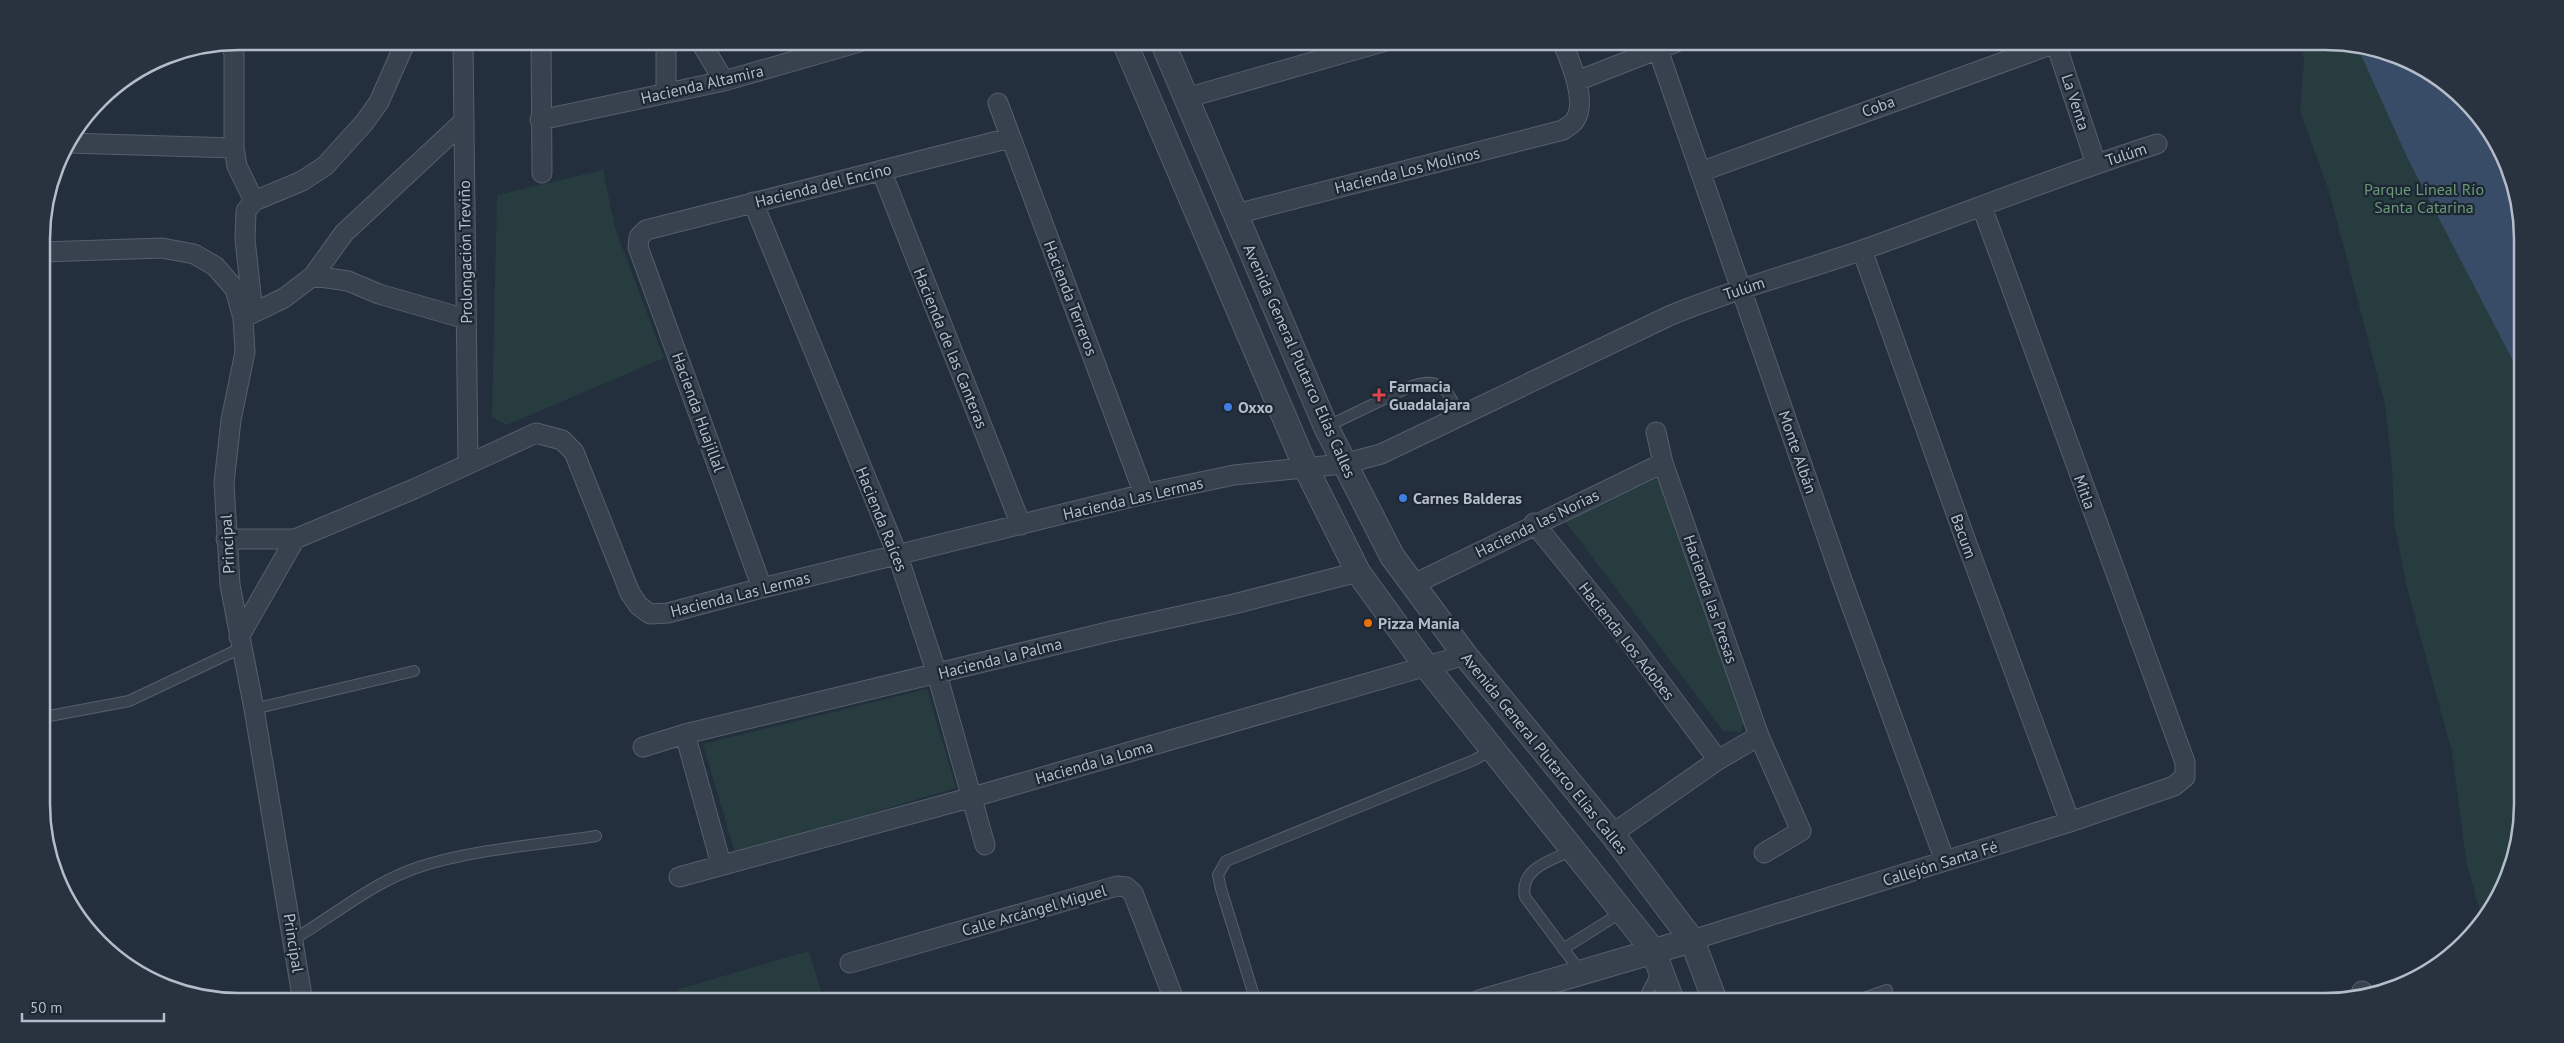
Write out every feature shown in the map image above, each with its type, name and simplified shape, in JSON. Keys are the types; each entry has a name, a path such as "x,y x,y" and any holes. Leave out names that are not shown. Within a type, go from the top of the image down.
{"street":[{"path":"233,50 234,148 237,166 254,201"},
{"path":"402,50 379,102 364,123 325,166 302,181 254,201 246,211 244,220 248,316 284,298 314,276 344,233 463,122"},
{"name":"Prolongación Treviño","path":"463,50 468,464"},
{"path":"541,50 540,120 542,173"},
{"path":"666,50 666,93"},
{"path":"705,50 724,81"},
{"name":"Hacienda Altamira","path":"540,120 724,81 819,50"},
{"name":"Avenida General Plutarco Elías Calles","path":"1128,50 1306,468 1358,572 1426,666 1622,912 1656,959 1669,993"},
{"path":"1137,72 1165,50"},
{"name":"Avenida General Plutarco Elías Calles","path":"1166,50 1326,427 1392,556 1465,655 1612,834 1692,940 1712,993"},
{"path":"1186,98 1354,50"},
{"path":"1565,50 1577,81 1646,50"},
{"name":"Monte Albán","path":"1659,50 1842,580 1945,861"},
{"name":"Coba","path":"1700,172 2034,50"},
{"name":"La Venta","path":"2059,50 2096,164"},
{"name":"Hacienda Los Molinos","path":"1236,214 1563,130 1575,121 1579,109 1577,81"},
{"name":"Hacienda Terreros","path":"998,103 1144,494"},
{"name":"Hacienda del Encino","path":"639,237 646,230 1010,138"},
{"path":"76,143 234,148"},
{"name":"Tulúm","path":"1344,464 1381,454 1669,316 1741,289 1862,250 2096,164 2157,144"},
{"name":"Hacienda de las Canteras","path":"881,170 1021,525"},
{"name":"Hacienda Raíces","path":"753,202 898,556 937,674 985,845"},
{"name":"Mitla","path":"1982,207 2185,762 2184,777"},
{"name":"Hacienda Huajillal","path":"639,237 638,247 762,588"},
{"name":"Principal","path":"50,252 162,248 194,254 215,266 235,289 248,316 245,352 231,420 224,483 226,539 230,585 254,709 302,993"},
{"name":"Bacum","path":"1862,250 1967,544 2070,822"},
{"path":"314,276 348,282 379,294 466,320"},
{"name":"Hacienda las Presas","path":"1656,432 1663,463 1759,736 1801,831 1764,854"},
{"name":"Hacienda Las Lermas","path":"226,539 295,539 414,490 536,433 562,440 574,452 630,593 639,606 650,614 668,613 1144,494 1234,475 1344,464"},
{"name":"Hacienda las Norias","path":"1412,585 1534,524 1663,463"},
{"name":"Hacienda Los Adobes","path":"1534,524 1631,643 1718,760"},
{"path":"240,642 295,539"},
{"name":"Hacienda la Palma","path":"644,747 685,734 1358,572"},
{"name":"Hacienda la Loma","path":"680,876 973,797 1465,655"},
{"path":"685,734 721,864"},
{"path":"1612,834 1718,760 1759,736"},
{"name":"Callejón Santa Fé","path":"1692,940 2070,822 2174,786 2184,777"},
{"name":"Calle Arcángel Miguel","path":"850,963 1117,886 1126,887 1133,894 1168,993"},
{"path":"1510,993 1580,972 1656,959 1692,940"}],"lane":[{"path":"1326,427 1407,388 1420,383 1434,381 1442,386 1451,396 1460,416"},
{"path":"50,716 129,701 240,642"},
{"path":"254,709 414,671"},
{"path":"1253,993 1221,889 1218,874 1226,861 1474,760 1492,750"},
{"path":"294,940 383,883 418,868 454,858 596,836"},
{"path":"1573,850 1536,868 1527,877 1523,887 1525,897 1580,972"},
{"path":"1563,949 1622,912"},
{"path":"1646,993 1656,959"},
{"path":"1878,993 1887,990"}],"green space":[{"name":"Parque Lineal Río Santa Catarina","path":"2301,50 2338,50 2374,56 2398,64 2420,75 2459,105 2475,124 2495,155 2508,190 2514,226 2514,817 2508,853 2500,877 2480,912 2466,860 2452,752 2406,584 2394,521 2392,466 2385,404 2329,191 2300,111 2304,60"},
{"path":"603,170 615,228 664,358 506,425 492,417 497,195"},
{"path":"1661,477 1745,714 1741,732 1723,731 1565,521"},
{"path":"927,689 956,788 735,853 703,744"},
{"path":"809,951 821,993 678,993 679,989"}],"water":[{"path":"2360,54 2398,64 2420,75 2440,89 2467,114 2495,155 2508,190 2514,226 2514,363 2407,157"}],"place":[{"name":"Farmacia Guadalajara","path":"1379,395"},
{"name":"Oxxo","path":"1228,407"},
{"name":"Carnes Balderas","path":"1403,498"},
{"name":"Pizza Manía","path":"1368,623"}]}
